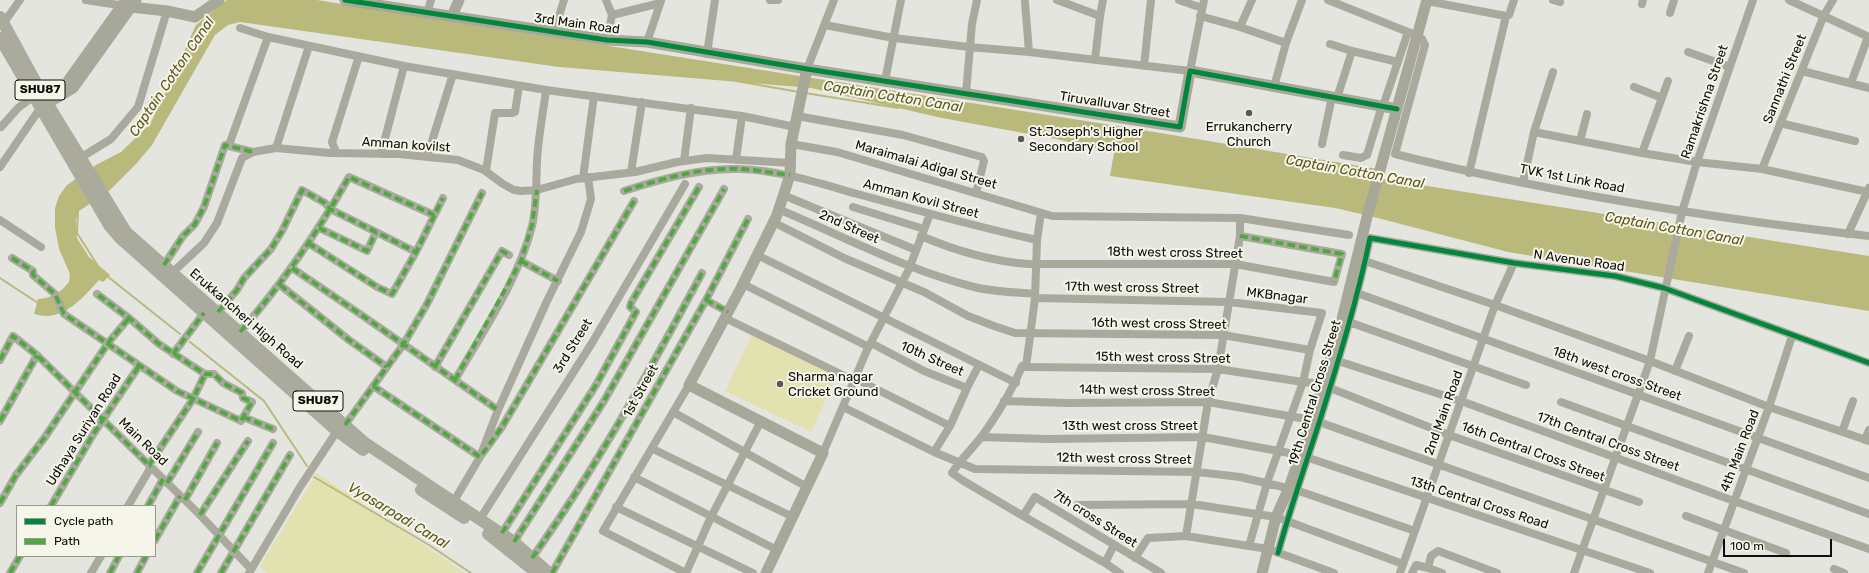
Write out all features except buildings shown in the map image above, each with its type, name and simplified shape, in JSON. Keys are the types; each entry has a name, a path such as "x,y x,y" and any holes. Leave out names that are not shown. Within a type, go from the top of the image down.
{"main road":[{"name":"SHU87","path":"2,21 44,105 79,161"},
{"name":"SHU87","path":"0,38 34,96 44,105"},
{"name":"Erukkancheri High Road","path":"79,161 105,207 126,232 169,269 211,311 240,332 341,428 365,442 502,533 549,573"},
{"name":"SHU87","path":"105,207 109,225 120,238 211,311 341,428 497,540 537,573"}],"street":[{"path":"2,21 20,0"},
{"path":"86,0 129,3 195,17 219,0"},
{"name":"3rd Main Road","path":"345,0 383,3 427,13 608,40 646,42 806,72"},
{"path":"427,13 431,0"},
{"path":"452,16 459,0"},
{"path":"554,32 564,0"},
{"path":"606,0 612,15 608,40"},
{"path":"707,54 715,0"},
{"path":"770,0 778,0"},
{"path":"761,421 727,485 686,573 603,531 634,477 653,448 689,384 744,284 773,222 790,175 791,144 806,72 834,0"},
{"path":"885,81 901,0"},
{"path":"966,93 969,48 977,0"},
{"path":"1057,0 1100,16"},
{"path":"1095,60 1100,16 1104,0"},
{"path":"1144,66 1151,0"},
{"path":"1179,0 1202,8 1240,27 1286,43"},
{"path":"1240,27 1252,0"},
{"path":"1274,87 1286,43 1302,0"},
{"path":"1328,0 1413,34"},
{"path":"1343,155 1361,158 1367,155 1398,62 1413,34 1427,0 1506,16"},
{"path":"1469,172 1506,16 1509,14 1514,0"},
{"path":"1670,13 1674,0"},
{"name":"Ramakrishna Street","path":"1574,573 1650,361 1664,288 1682,212 1697,162 1753,0"},
{"path":"1789,0 1869,37 1851,83"},
{"name":"Sannathi Street","path":"1762,169 1824,15 1833,0"},
{"path":"612,15 661,2"},
{"path":"646,42 661,2"},
{"path":"1025,2 1029,52"},
{"path":"0,167 44,105 65,91 68,82 111,29 129,3"},
{"path":"1190,71 1202,8"},
{"path":"79,161 111,139 138,107 167,11"},
{"path":"825,25 894,38 969,48 1029,52 1190,71 1397,109"},
{"path":"240,28 268,37 404,66 546,90 691,108 742,116 795,127"},
{"path":"1262,573 1268,549 1282,518 1304,457 1328,380 1367,217 1397,109 1413,34"},
{"name":"TVK 1st Link Road","path":"1413,34 1422,39 1425,45 1395,154 1469,172 1682,212 1869,236"},
{"path":"169,269 183,236 195,224 213,185 225,146 229,145 268,37"},
{"path":"1330,44 1398,62"},
{"path":"276,148 309,46"},
{"path":"1322,144 1334,98 1352,51"},
{"path":"1688,52 1730,68"},
{"path":"336,152 332,142 359,56"},
{"path":"382,154 404,66"},
{"name":"Tiruvalluvar Street","path":"806,72 885,81 1180,127 1190,71"},
{"path":"1802,71 1869,88"},
{"path":"1523,182 1534,132 1553,72"},
{"path":"427,157 453,74"},
{"path":"1642,154 1668,81"},
{"path":"486,171 495,113 515,112 519,86"},
{"path":"1634,88 1662,98"},
{"path":"455,380 521,261 532,225 537,190 537,163 546,90"},
{"path":"1,127 18,108 34,96"},
{"path":"480,457 498,410 581,232 591,199 585,177 594,96"},
{"path":"631,172 642,102"},
{"path":"684,161 691,108"},
{"path":"1580,141 1587,114"},
{"path":"736,160 742,116"},
{"path":"797,116 903,135 982,157 984,161 976,193"},
{"path":"1780,123 1855,141"},
{"path":"1534,132 1642,154 1762,169 1868,190 1848,234"},
{"name":"Maraimalai Adigal Street","path":"791,144 837,152 1011,202 1052,216 1240,218 1349,235"},
{"path":"229,145 254,152"},
{"name":"Amman kovilst","path":"169,269 204,243 217,223 242,158 254,152 276,148 458,160 486,171 503,184 514,190 537,190 585,177 631,172 684,161 707,158 791,163"},
{"name":"Amman Kovil Street","path":"624,191 675,176 712,170 739,169 790,175 930,214 1037,240"},
{"path":"240,332 280,285 292,268 319,228 349,177 434,215"},
{"name":"3rd Street","path":"480,519 592,343 685,184"},
{"path":"502,533 619,347 636,312 630,307 631,303 699,187"},
{"path":"514,542 604,401 724,189"},
{"path":"173,354 211,311 237,290 244,278 271,249 282,231 302,190 325,203 330,210 416,252"},
{"name":"Main Road","path":"0,360 13,336 37,355 200,515 234,550 250,571 300,487 341,428 403,344 427,304 482,193"},
{"path":"783,196 916,250"},
{"path":"308,244 392,294 416,252 443,198"},
{"path":"454,501 480,457 502,427 634,201"},
{"name":"18th west cross Street","path":"853,207 923,232 944,246 977,257 998,261 1028,264 1235,264 1334,282 1342,254 1240,236"},
{"name":"2nd Street","path":"778,210 870,250 974,287 1035,296"},
{"path":"1042,213 1038,230 1035,296 1026,367 1022,366 1016,383 981,437 959,462 952,473 1120,573"},
{"path":"766,573 823,453 870,345 910,265 930,214"},
{"name":"1st Street","path":"552,573 706,300 748,218"},
{"path":"1186,536 1198,472 1208,402 1218,369 1240,236 1240,218"},
{"path":"0,220 41,247"},
{"path":"773,222 844,258 902,282"},
{"path":"319,228 367,251 376,232"},
{"name":"N Avenue Road","path":"1370,238 1514,263 1615,276 1664,288 1869,363"},
{"name":"19th Central Cross Street","path":"1328,380 1338,361 1357,293 1370,238"},
{"path":"435,367 502,252 509,255"},
{"path":"757,255 1016,383"},
{"path":"12,258 33,271 34,275 55,294 64,314 177,391 241,420 252,402 243,398 242,393 223,383 214,374 205,374 158,344 129,318 97,294"},
{"path":"521,261 558,281"},
{"path":"1365,261 1650,361 1769,407 1867,441 1869,430"},
{"name":"2nd Main Road","path":"1400,573 1495,306 1514,263"},
{"path":"292,268 498,410"},
{"path":"532,558 556,524 636,391 702,272"},
{"name":"16th west cross Street","path":"902,282 968,316 1016,333 1223,335 1310,350"},
{"name":"10th Street","path":"744,284 924,371 967,388 950,426 934,452"},
{"path":"280,285 349,340 387,367"},
{"name":"18th west cross Street","path":"1357,293 1483,340 1638,394 1869,478"},
{"name":"17th west cross Street","path":"1035,296 1229,302"},
{"path":"706,300 726,315 855,381 858,380 950,426"},
{"name":"MKBnagar","path":"1229,302 1322,313 1310,350"},
{"path":"0,503 16,475 45,437 108,343 129,318"},
{"path":"1349,322 1526,385"},
{"path":"1675,371 1689,336"},
{"name":"4th Main Road","path":"1708,573 1769,407 1792,336"},
{"path":"1249,546 1267,483 1302,382 1310,350"},
{"path":"0,421 37,355"},
{"name":"17th Central Cross Street","path":"1338,361 1461,401 1869,549"},
{"path":"967,388 979,364"},
{"name":"Udhaya Suriyan Road","path":"52,505 103,420 139,366"},
{"name":"15th west cross Street","path":"1026,367 1218,369 1302,382 1328,380"},
{"path":"129,505 150,466 193,399 205,374"},
{"name":"16th Central Cross Street","path":"1328,380 1449,435 1639,502"},
{"path":"689,384 823,453"},
{"path":"373,386 480,457"},
{"name":"14th west cross Street","path":"1004,400 1066,402 1208,402 1316,421 1438,465 1593,518 1744,573"},
{"path":"1842,432 1853,401"},
{"path":"1561,402 1869,514"},
{"name":"12th west cross Street","path":"843,408 934,452 975,469 1198,472 1240,477 1293,489 1415,531"},
{"path":"673,412 807,486"},
{"path":"243,417 273,429"},
{"path":"149,505 198,432"},
{"name":"13th west cross Street","path":"981,437 1203,437 1304,457"},
{"path":"200,515 248,441"},
{"path":"156,538 217,443"},
{"path":"197,573 273,443"},
{"path":"653,448 793,517"},
{"path":"221,573 290,455"},
{"name":"13th Central Cross Road","path":"1304,457 1650,573"},
{"path":"634,477 777,550"},
{"name":"7th cross Street","path":"1023,516 1035,497 1161,573"},
{"path":"1077,505 1192,504 1282,518 1403,564"},
{"path":"616,507 753,573"},
{"path":"1686,516 1786,553"},
{"path":"1278,553 1282,518"},
{"path":"1135,558 1148,538 1186,536 1268,549 1334,573"},
{"path":"1105,563 1114,545"},
{"path":"1428,568 1431,556 1438,551 1488,571 1497,573"},
{"path":"10,573 19,557"},
{"path":"91,573 100,557"},
{"path":"110,573 118,557"},
{"path":"137,573 145,557"},
{"path":"1412,573 1416,565 1442,573"},
{"path":"1834,569 1844,573"}],"green space":[{"name":"Sharma nagar Cricket Ground","path":"752,334 837,375 811,432 725,391"},
{"path":"317,473 465,573 267,573 260,566"}],"water":[{"path":"227,0 317,0 1124,127 1378,169 1377,178 1869,256 1869,311 1508,252 1335,208 1110,176 1114,153 1056,139 942,118 811,88 559,67 240,22 228,25 215,35 152,145 136,164 108,192 79,211 76,220 77,238 89,257 110,275 103,282 99,280 86,295 71,308 54,315 44,316 34,314 38,299 55,294 69,282 70,274 59,249 55,227 55,208 59,196 67,185 96,165 121,152 150,124 196,25"}],"waterway":[{"name":"Captain Cotton Canal","path":"736,81 799,92"},
{"name":"Captain Cotton Canal","path":"805,93 898,108"},
{"name":"Captain Cotton Canal","path":"78,212 77,233 98,266"},
{"name":"Vyasarpadi Canal","path":"107,276 180,334"},
{"path":"0,278 38,303"},
{"name":"Vyasarpadi Canal","path":"190,342 264,401 307,466"},
{"name":"Vyasarpadi Canal","path":"314,477 429,545 471,573"}],"marked path":[{"path":"164,265 183,236 195,224 204,207 225,145 253,152"},
{"path":"624,191 667,178 711,170 741,169 790,175"},
{"path":"240,332 271,295 299,257 325,218 349,177 434,215"},
{"path":"502,533 596,385 636,312 630,307 631,303 699,187"},
{"path":"514,542 604,401 724,189"},
{"path":"218,312 237,290 244,278 271,249 282,231 302,190 325,203 330,209 416,252"},
{"path":"455,380 521,261 532,225 537,190"},
{"path":"345,425 403,345 427,304 482,193"},
{"path":"308,243 377,287 392,294 416,252 443,198"},
{"path":"373,386 480,457 502,427 634,201"},
{"path":"552,573 706,300 748,219"},
{"path":"319,228 367,251 376,232"},
{"path":"1240,236 1342,254 1334,282"},
{"path":"435,367 502,251 509,255"},
{"path":"12,258 33,271 33,275 55,294 64,314 177,391 241,421 252,402 243,398 242,393 223,383 214,374 205,374 159,344 129,318 97,294"},
{"path":"521,261 558,281"},
{"path":"292,268 498,410"},
{"path":"532,558 556,524 622,418 702,273"},
{"path":"280,285 349,340 387,367"},
{"path":"706,300 728,312"},
{"path":"173,354 204,313"},
{"path":"0,503 16,475 45,437 108,343 129,318"},
{"path":"0,360 13,336 37,355 151,467"},
{"path":"0,421 37,355"},
{"path":"52,505 94,433 139,366"},
{"path":"149,465 193,399 205,374"},
{"path":"243,417 273,429"},
{"path":"167,483 198,432"},
{"path":"200,515 248,441"},
{"path":"185,500 217,443"},
{"path":"197,573 273,443"},
{"path":"221,573 290,455"},
{"path":"149,505 163,479"},
{"path":"156,538 180,496"},
{"path":"10,573 19,557"},
{"path":"110,573 118,557"},
{"path":"137,573 145,557"}],"cycle path":[{"path":"345,0 607,40 647,42 807,69 1180,127 1190,71 1397,109"},
{"path":"1278,553 1340,354 1370,238 1514,263 1615,276 1664,288 1869,363"}],"place":[{"name":"Errukancherry Church","path":"1249,113"},
{"name":"St.Joseph's Higher Secondary School","path":"1021,139"},
{"name":"Sharma nagar Cricket Ground","path":"780,384"}]}
